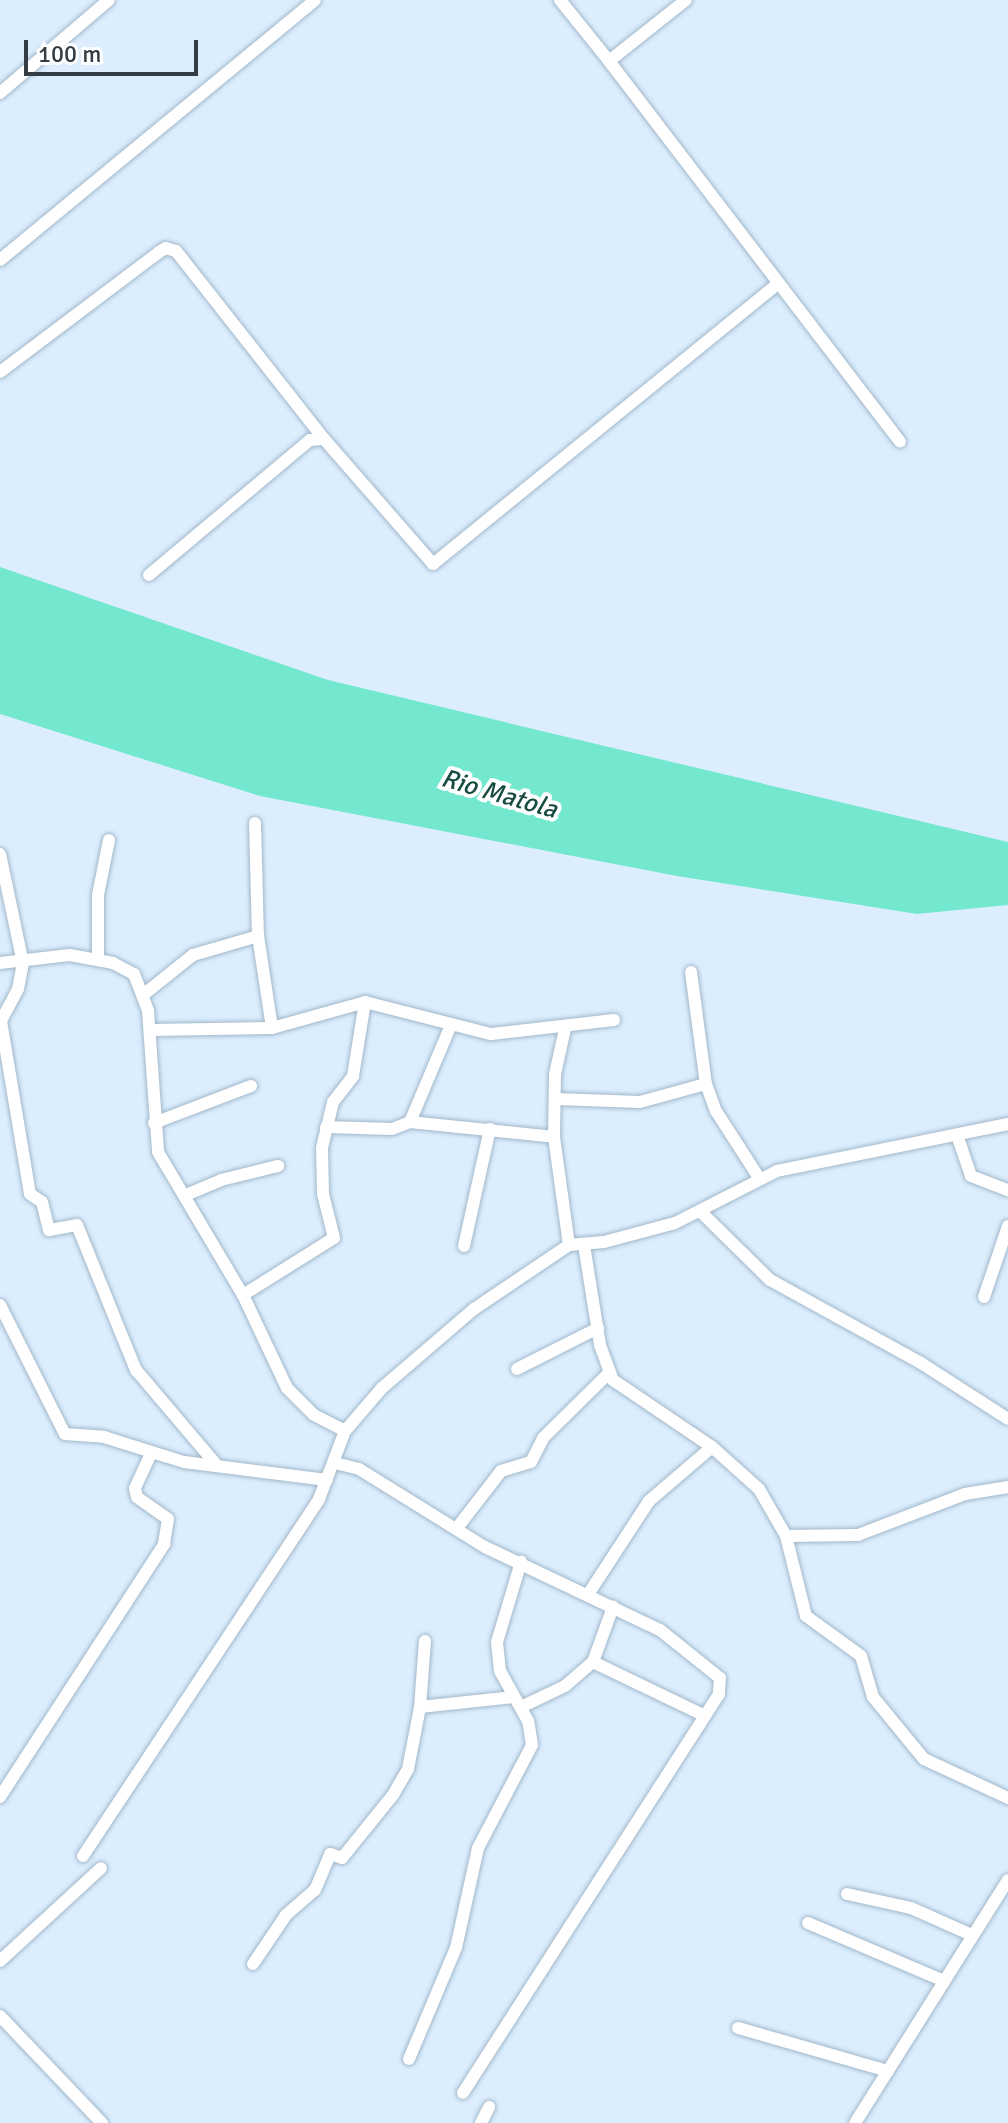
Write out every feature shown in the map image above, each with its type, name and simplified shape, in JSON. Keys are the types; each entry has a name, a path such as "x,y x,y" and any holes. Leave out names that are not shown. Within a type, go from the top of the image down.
{"street":[{"path":"0,93 109,0"},
{"path":"0,260 315,0"},
{"path":"560,0 900,441"},
{"path":"609,61 686,0"},
{"path":"0,372 166,248 176,251 324,439 433,564 778,284"},
{"path":"149,575 310,440 324,439"},
{"path":"255,823 258,936 272,1028"},
{"path":"98,958 98,895 109,840"},
{"path":"0,854 23,963 18,989 1,1022 30,1194 42,1202 49,1230 77,1225 136,1370 215,1463"},
{"path":"143,995 193,955 258,936"},
{"path":"0,963 23,963 59,955 98,958 128,969 143,995 150,1030 158,1152 243,1295 287,1388 314,1415 345,1431"},
{"path":"691,972 706,1084 716,1111 759,1178"},
{"path":"150,1030 272,1028 365,1002 491,1034 565,1029 614,1020"},
{"path":"243,1295 334,1238 323,1194 326,1127 333,1102 353,1076 365,1002"},
{"path":"410,1122 451,1025"},
{"path":"565,1029 555,1099 554,1137 569,1245"},
{"path":"555,1099 640,1102 706,1084"},
{"path":"154,1123 251,1086"},
{"path":"326,1127 392,1129 410,1122 554,1137"},
{"path":"83,1856 327,1480 345,1431 382,1388 474,1309 528,1268 569,1245 584,1245 701,1212 759,1178 801,1162 1008,1124"},
{"path":"464,1246 490,1129"},
{"path":"957,1135 966,1167 977,1182 1008,1190"},
{"path":"186,1195 221,1180 278,1166"},
{"path":"701,1212 770,1280 921,1363 1008,1419"},
{"path":"984,1297 1008,1226"},
{"path":"584,1245 598,1328 613,1380 712,1447 759,1489 786,1536 806,1616 861,1656 873,1697 924,1759 1008,1798"},
{"path":"0,1305 57,1426 65,1434 104,1437 151,1453 327,1480"},
{"path":"517,1369 598,1328"},
{"path":"457,1528 501,1471 531,1462 543,1438 610,1372"},
{"path":"589,1593 649,1501 712,1447"},
{"path":"0,1797 164,1544 168,1519 137,1497 135,1488 151,1453"},
{"path":"335,1463 359,1469 457,1528 670,1637 720,1678 719,1694 463,2093"},
{"path":"786,1536 858,1535 965,1494 1008,1487"},
{"path":"409,2059 456,1948 478,1848 532,1745 517,1702 500,1671 497,1642 521,1562"},
{"path":"420,1707 517,1702 565,1686 593,1662 613,1607"},
{"path":"253,1964 286,1915 315,1890 330,1854 342,1858 393,1795 408,1769 420,1707 425,1641"},
{"path":"593,1662 703,1715"},
{"path":"0,1961 101,1868"},
{"path":"855,2123 1008,1880"},
{"path":"847,1894 911,1908 972,1935"},
{"path":"808,1923 944,1981"},
{"path":"0,2016 102,2123"},
{"path":"738,2028 888,2071"},
{"path":"481,2123 489,2107"}],"water":[{"name":"Rio Matola","path":"0,567 328,680 1008,842 1008,905 917,914 677,876 260,796 0,714"}]}
